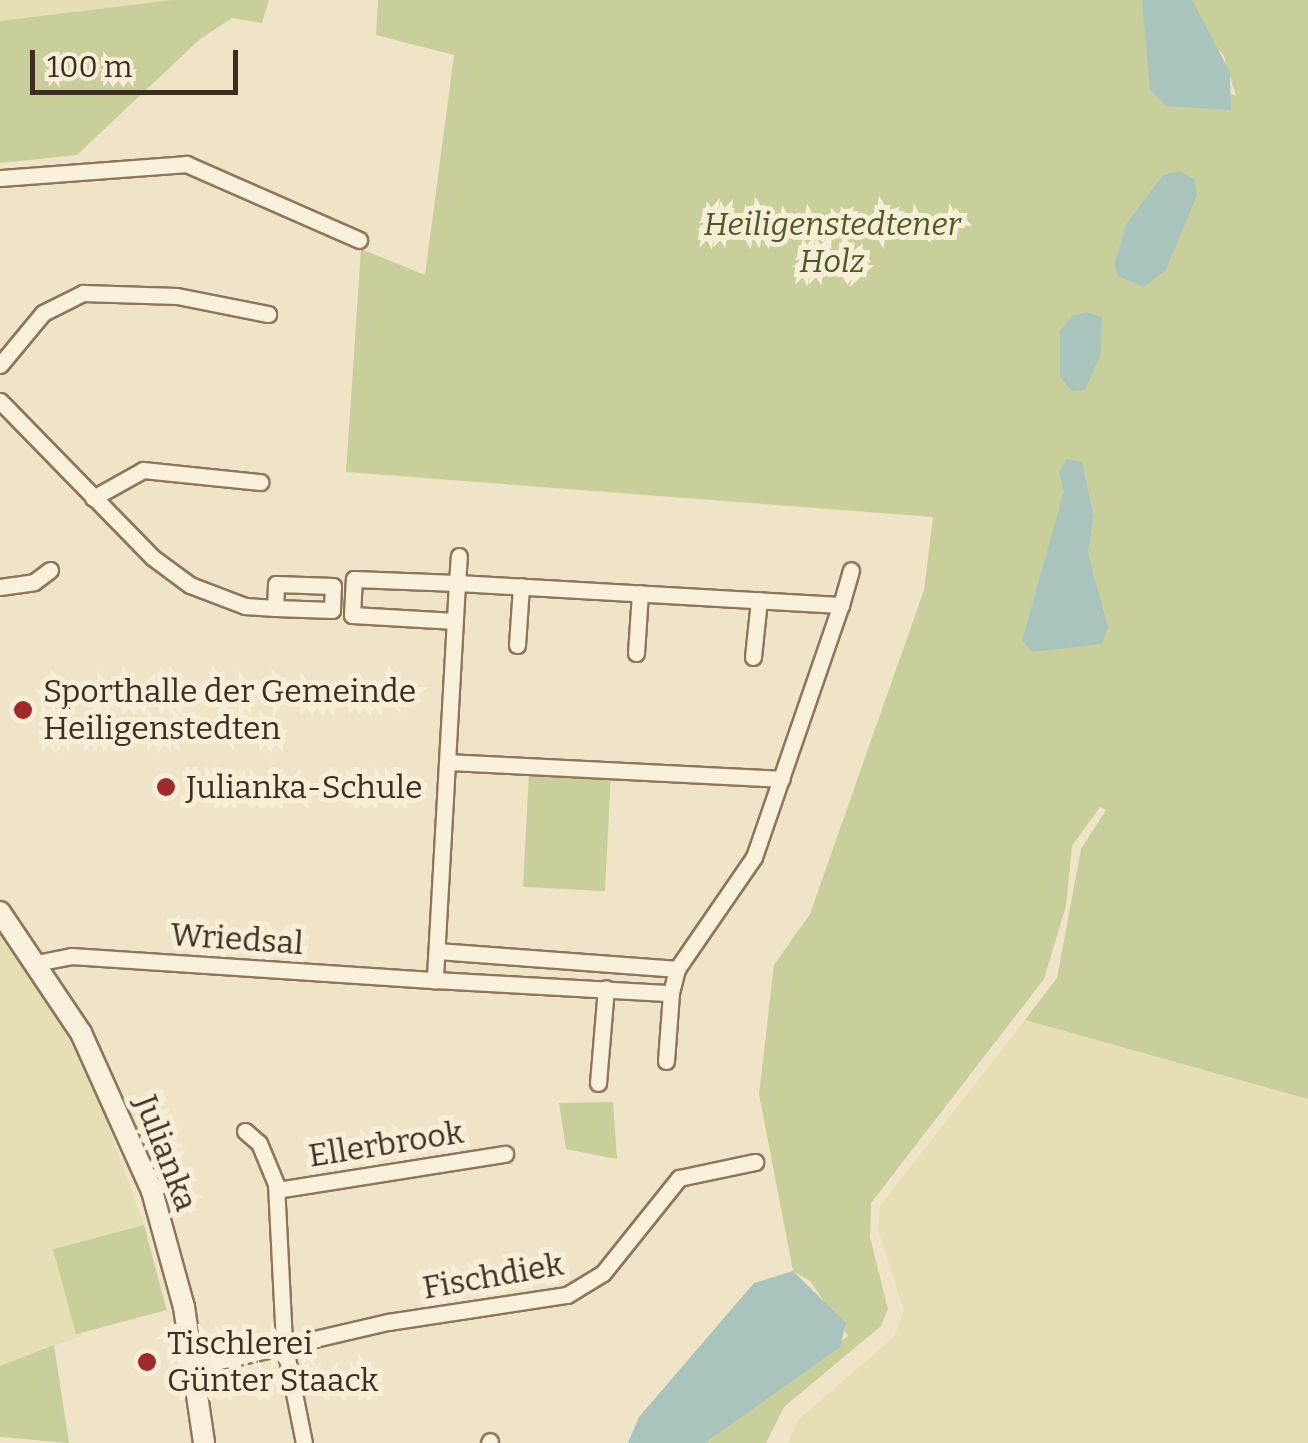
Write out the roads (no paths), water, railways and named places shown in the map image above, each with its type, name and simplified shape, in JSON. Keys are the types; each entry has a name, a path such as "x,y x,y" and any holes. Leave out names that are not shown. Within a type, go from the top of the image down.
{"street":[{"path":"0,178 186,164 360,240"},
{"path":"0,365 43,313 74,294 177,296 268,314"},
{"path":"0,402 93,498 190,585 235,604 275,608"},
{"path":"93,498 144,470 260,482"},
{"path":"435,980 459,556"},
{"path":"0,587 34,582 50,570"},
{"path":"666,1061 670,993 678,969 746,876 851,570"},
{"path":"455,621 352,615 354,579 842,605"},
{"path":"517,645 520,586"},
{"path":"636,653 640,593"},
{"path":"754,657 758,600"},
{"path":"448,762 782,779"},
{"name":"Julianka","path":"0,912 36,963 104,1078 152,1191 194,1367 204,1443"},
{"path":"438,951 678,969"},
{"name":"Wriedsal","path":"36,963 71,956 670,993"},
{"path":"598,1083 606,988"},
{"name":"Ellerbrook","path":"245,1131 270,1163 277,1190 284,1343 304,1443"},
{"name":"Ellerbrook","path":"277,1190 505,1154"},
{"name":"Fischdiek","path":"194,1367 284,1343 575,1292 603,1274 679,1178 755,1162"}],"water":[{"path":"1142,0 1192,0 1230,72 1231,110 1166,106 1150,90"},
{"path":"1180,171 1195,180 1197,195 1166,270 1144,287 1118,276 1114,264 1127,223 1163,175"},
{"path":"1086,312 1102,317 1100,356 1085,390 1072,391 1060,377 1060,331 1072,316"},
{"path":"1067,459 1082,462 1094,516 1088,553 1108,626 1102,644 1032,652 1022,640 1064,491 1059,472"},
{"path":"793,1271 846,1323 840,1347 705,1443 628,1443 639,1417 754,1283"}],"place":[{"name":"Sporthalle der Gemeinde Heiligenstedten","path":"23,710"},
{"name":"Julianka-Schule","path":"166,787"},
{"name":"Tischlerei Günter Staack","path":"147,1362"}],"park label":[{"name":"Heiligenstedtener Holz","path":"832,244"}]}
